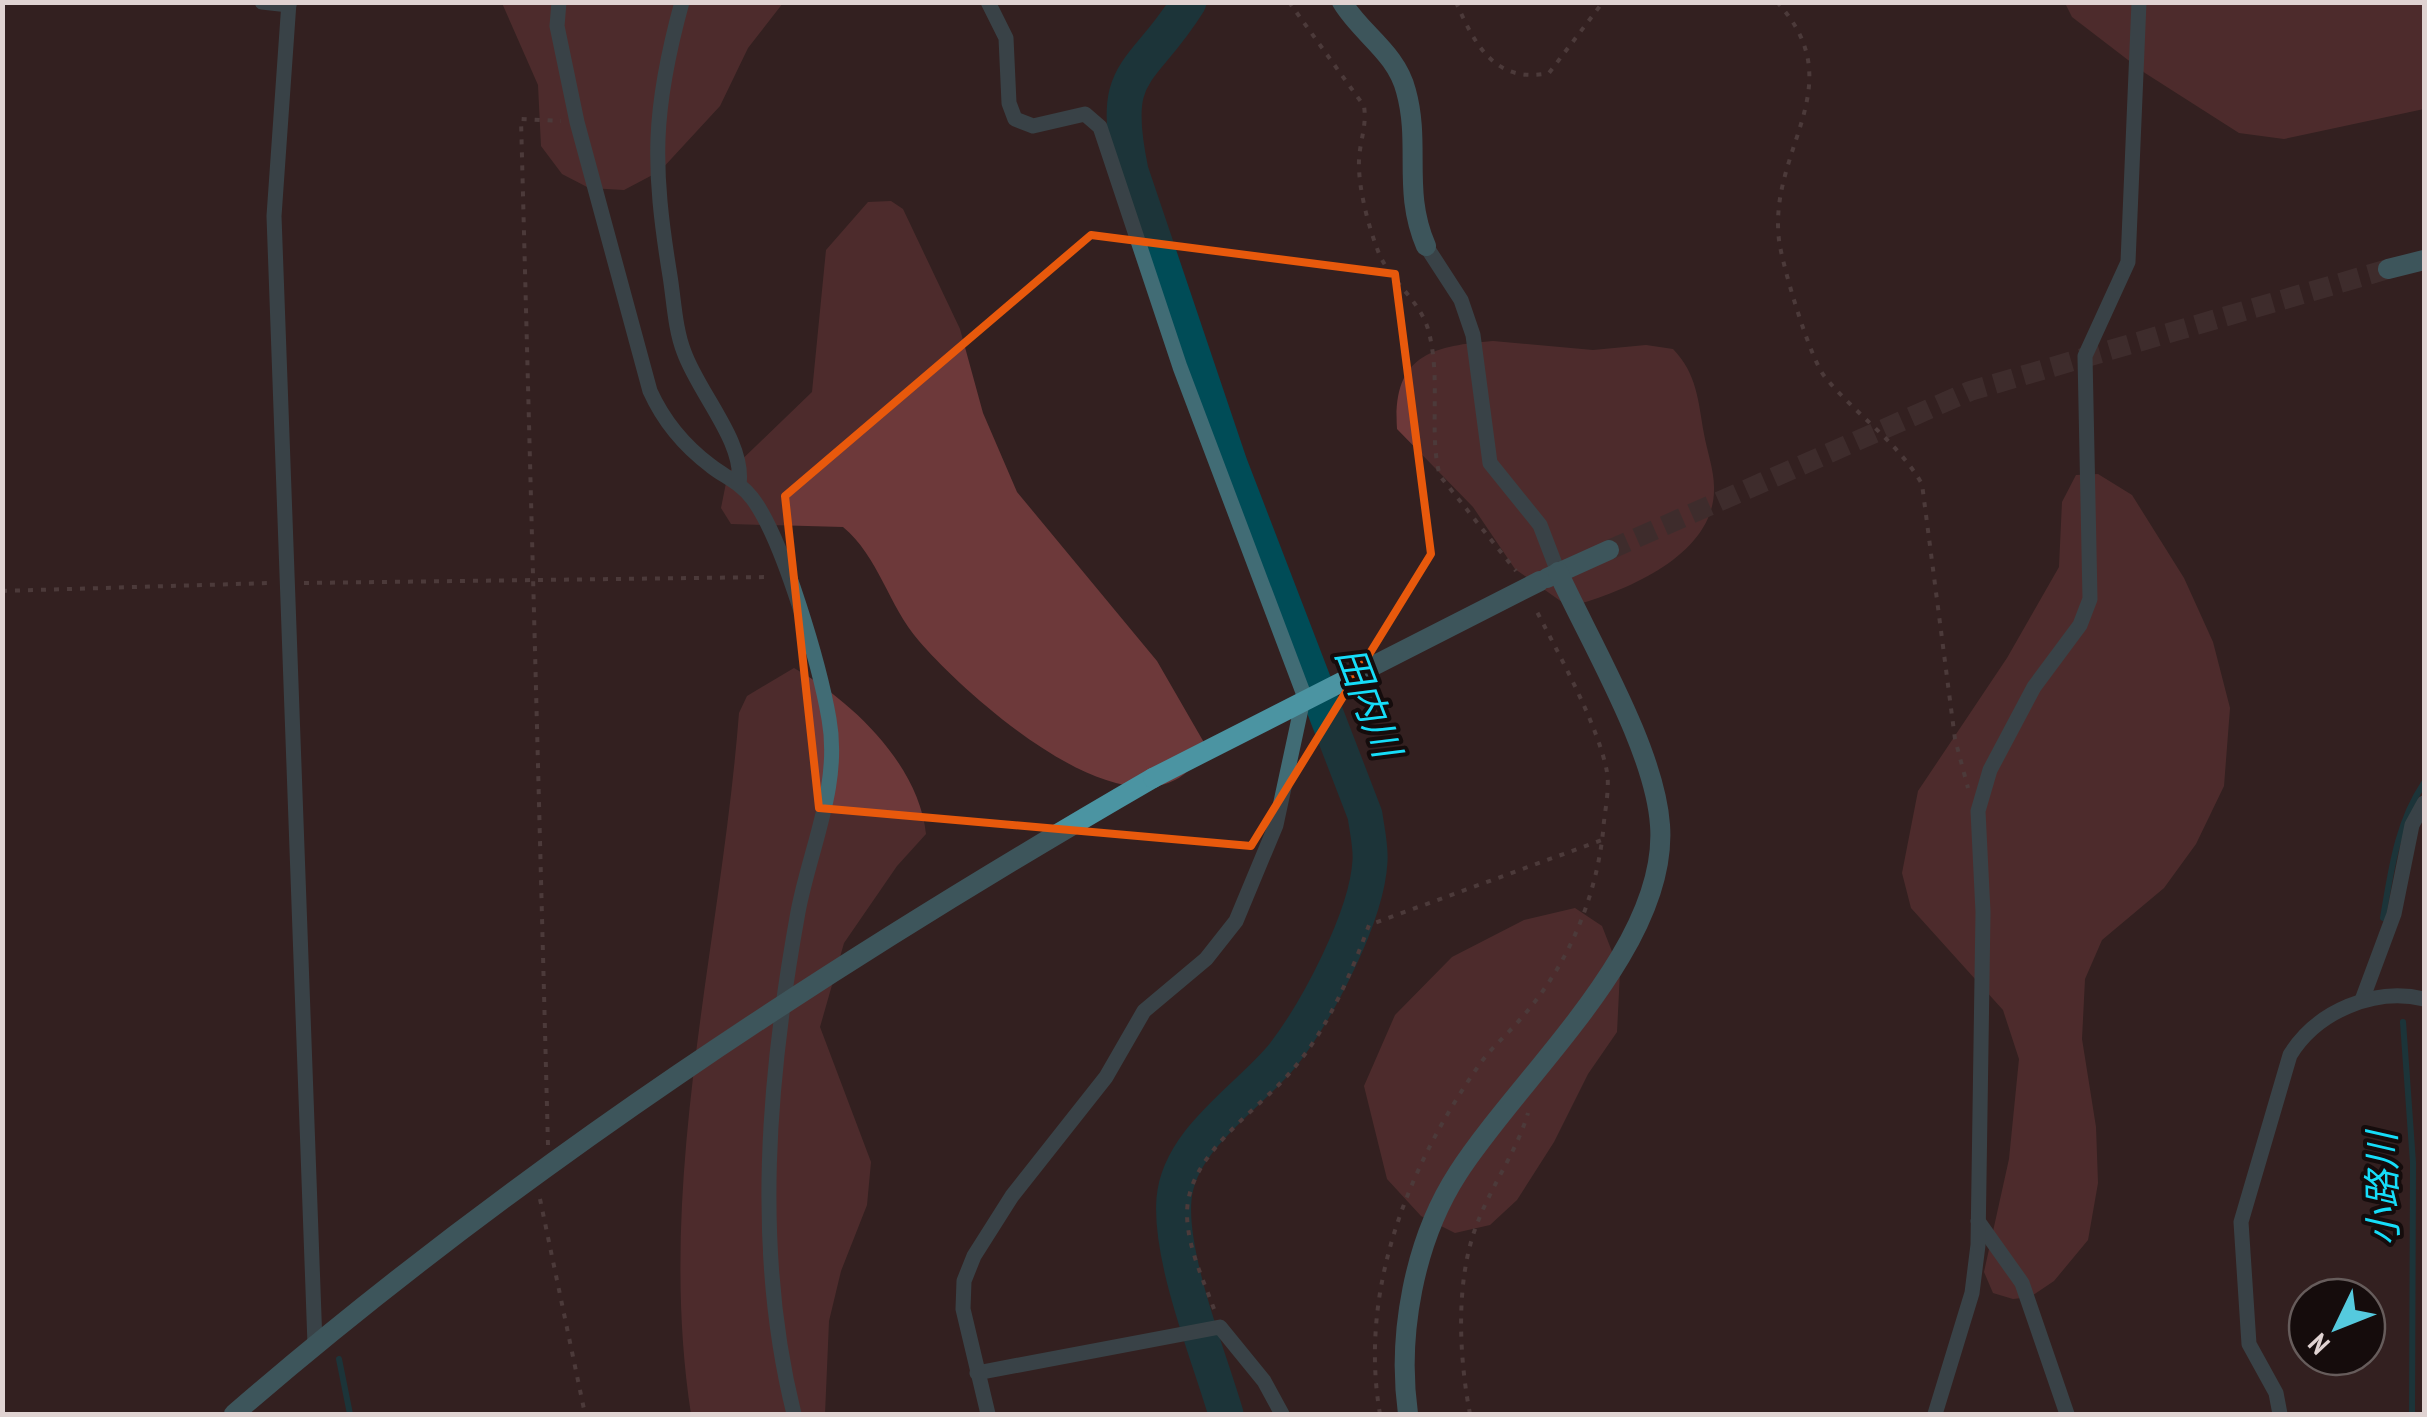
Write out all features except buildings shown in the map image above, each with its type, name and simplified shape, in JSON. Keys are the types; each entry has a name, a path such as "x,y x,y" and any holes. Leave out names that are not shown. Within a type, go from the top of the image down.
{"street":[{"path":"262,2 289,4 274,216 284,583 315,1344"},
{"path":"558,2 557,26 577,122 614,270 661,416 681,441 739,484 763,514 790,576 830,720 830,786 799,908 770,1133 770,1266 778,1348 794,1414"},
{"path":"682,2 663,71 655,144 656,197 682,349 708,404 736,449 742,466 739,484"},
{"path":"988,2 1006,38 1009,103 1015,119 1032,126 1085,114 1100,127 1180,368 1304,695 1276,825 1236,921 1206,959 1144,1012 1106,1077 1012,1196 974,1256 964,1280 964,1309 988,1414"},
{"path":"1342,2 1393,61 1406,88 1412,121 1410,189 1414,219 1426,246 1461,300 1473,336 1490,463 1540,525 1537,582 1651,783 1660,824 1658,868 1646,912 1622,955 1456,1176 1428,1240 1406,1330 1408,1414"},
{"path":"1935,1414 1972,1293 1982,1167 1983,912 1978,810 1990,770 2016,720 2034,687 2080,626 2090,600 2085,356 2128,262 2139,2"},
{"path":"2388,269 2424,260"},
{"path":"234,1414 315,1344 542,1169 784,1002 1002,866 1153,778 1537,582 1610,550"},
{"path":"2362,1000 2394,914 2412,825 2424,803"},
{"path":"2280,1414 2276,1393 2249,1344 2241,1222 2290,1055 2304,1036 2342,1007 2362,1000 2424,998"},
{"path":"1978,1221 2022,1283 2068,1414"},
{"path":"977,1372 1219,1328 1264,1381 1282,1414"}],"path":[{"path":"1289,2 1364,106 1367,123 1359,160 1363,192 1378,252 1428,330 1438,400 1436,461 1440,476 1512,562 1537,582 1608,776 1596,885 1560,961 1526,1014 1484,1058 1409,1185 1384,1275 1378,1318 1374,1358 1380,1414"},
{"path":"1456,2 1470,36 1501,69 1524,78 1549,73 1603,2"},
{"path":"1777,2 1800,27 1809,50 1810,79 1778,194 1779,242 1816,365 1906,457 1922,484 1955,739 1978,810"},
{"path":"577,122 521,120 542,1169 585,1414"},
{"path":"2,591 533,577 790,576"},
{"path":"1219,1328 1190,1240 1187,1211 1192,1188 1219,1146 1296,1066 1350,977 1369,925 1602,840"},
{"path":"1470,1414 1463,1330 1467,1266 1474,1230 1524,1128 1529,1110 1521,1088"}],"highlighted area":[{"path":"1091,235 1395,274 1431,554 1251,846 819,808 785,496"}],"shaded area":[{"path":"502,3 783,3 748,48 720,106 660,171 624,190 589,188 562,174 541,146 538,85"},
{"path":"2065,3 2424,3 2424,109 2284,139 2239,133 2145,73 2072,17"},
{"path":"891,201 903,209 960,329 983,413 1017,492 1157,661 1206,746 1180,777 1144,787 1104,779 1060,759 1017,730 977,698 919,641 866,552 843,527 731,524 721,508 728,473 812,392 826,250 868,202"},
{"path":"1493,341 1593,350 1646,345 1673,349 1695,388 1714,481 1711,511 1700,533 1683,551 1639,581 1569,607 1515,569 1473,507 1397,429 1401,385 1420,359 1452,346"},
{"path":"2098,474 2132,495 2184,578 2213,642 2230,708 2224,786 2196,844 2164,888 2102,940 2085,979 2082,1039 2096,1127 2098,1183 2088,1240 2054,1281 2030,1297 2013,1299 1993,1293 1984,1272 2009,1159 2019,1059 2003,1010 1911,908 1902,873 1918,791 2007,658 2059,567 2062,502 2076,475"},
{"path":"794,668 838,698 879,738 911,784 926,834 897,866 844,943 820,1027 871,1162 867,1205 841,1271 829,1321 825,1414 691,1414 682,1326 686,1151 739,713 747,696"},
{"path":"1575,908 1602,926 1620,972 1617,1032 1588,1074 1554,1142 1517,1200 1490,1225 1455,1233 1421,1216 1387,1179 1364,1086 1395,1015 1452,957 1524,920"}],"waterway":[{"name":"田内川","path":"1189,2 1134,76 1127,92 1125,137 1131,171 1230,464 1365,815 1370,855 1360,909 1311,1014 1283,1055 1201,1138 1179,1177 1174,1199 1178,1249 1226,1414"},
{"name":"小路川","path":"2383,918 2401,831 2424,783"},
{"name":"小路川","path":"2403,1022 2413,1163 2412,1414"},
{"path":"339,1359 350,1414"}],"tunnel":[{"path":"1609,550 1970,391 2388,269"}]}
